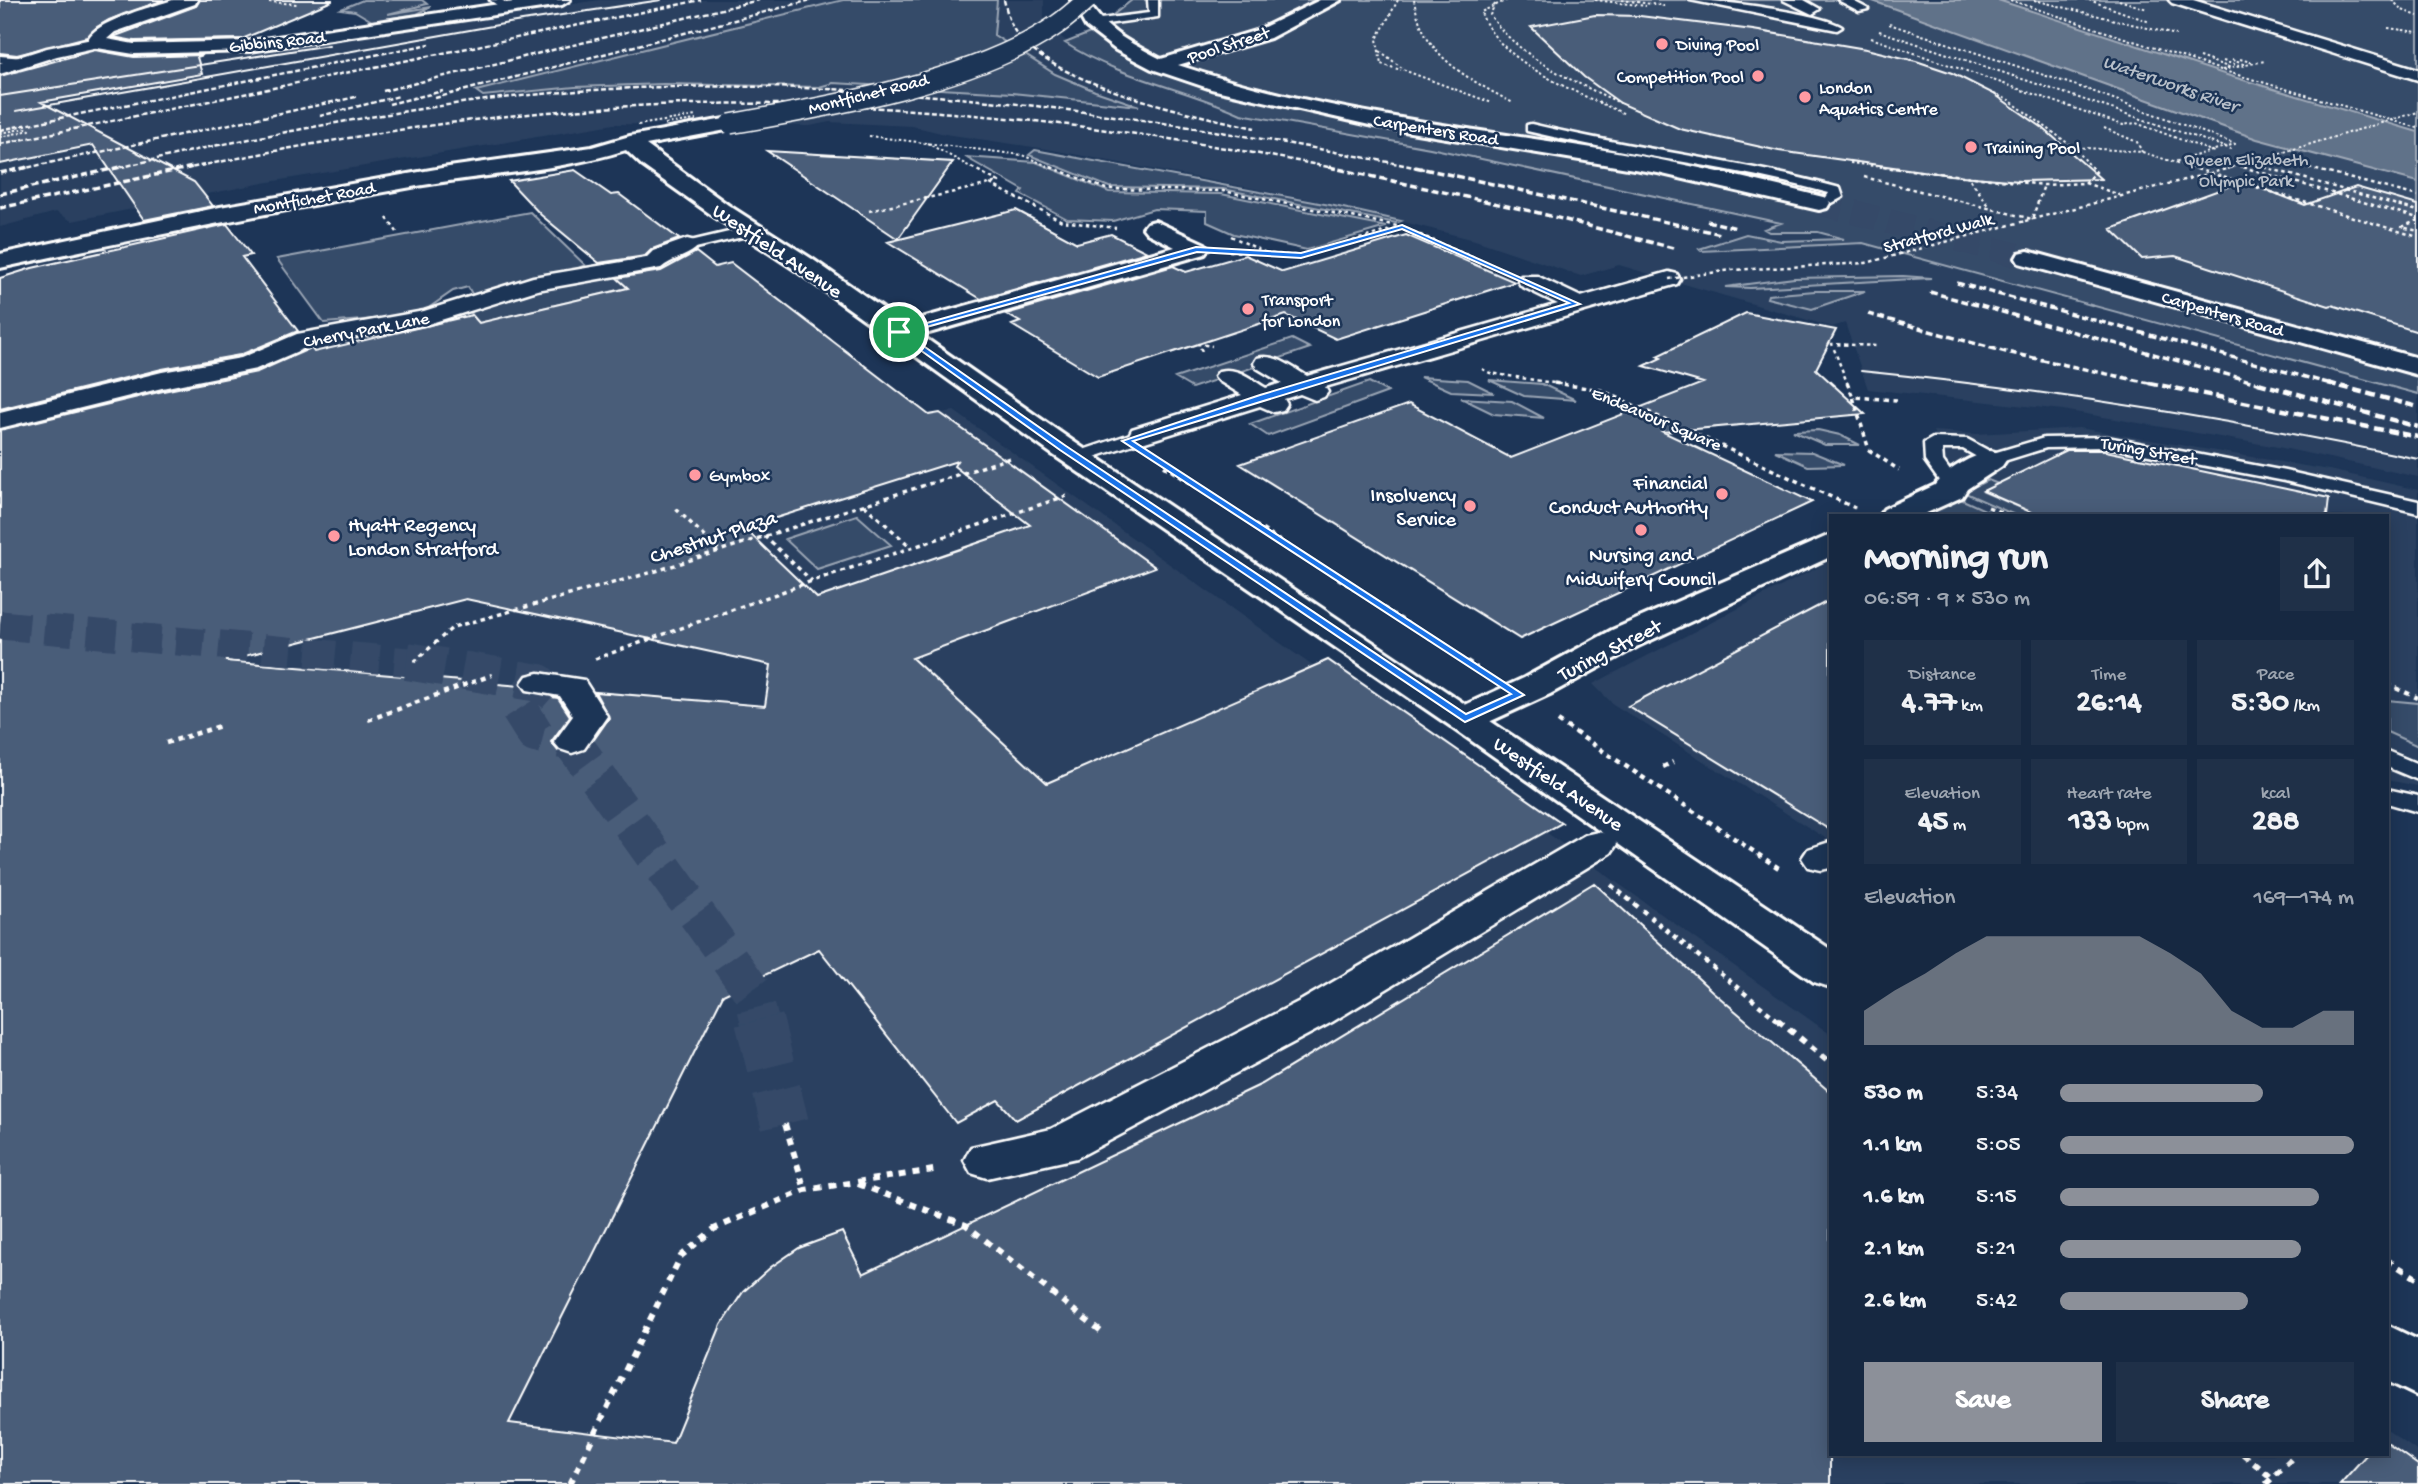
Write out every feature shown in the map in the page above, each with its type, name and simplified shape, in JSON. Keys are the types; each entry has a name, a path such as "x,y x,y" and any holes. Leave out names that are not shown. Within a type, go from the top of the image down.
{"street":[{"path":"0,69 97,43 96,39 109,29 189,0"},
{"name":"Gibbins Road","path":"97,43 134,49 250,46 510,4 562,0"},
{"name":"Carpenters Road","path":"1079,0 1092,23 1122,46 1159,65 1218,85 1330,111 1658,166 1826,201"},
{"name":"Montfichet Road","path":"0,248 184,209 362,177 557,146 630,142 858,97 939,75 1007,52 1053,30 1073,17 1087,0"},
{"name":"Pool Street","path":"1159,65 1208,53 1264,34 1333,0"},
{"path":"1791,0 1812,9"},
{"path":"2177,0 2418,75"},
{"name":"Montfichet Road","path":"0,261 220,214 429,177 595,153 630,142"},
{"name":"Westfield Avenue","path":"630,142 651,161 750,231 1077,458 1465,719 1829,970"},
{"path":"1155,228 1196,249"},
{"name":"Cherry Park Lane","path":"0,420 162,380 247,364 306,339 428,317 533,284 653,263 661,256 687,246"},
{"path":"899,332 1196,249"},
{"name":"Carpenters Road","path":"2028,258 2418,367"},
{"path":"1134,438 1263,397 1313,391 1434,346 1669,279"},
{"path":"1528,281 1576,304"},
{"path":"1265,363 1313,391"},
{"path":"1228,376 1285,411"},
{"name":"Turing Street","path":"1899,514 1945,490 1992,460"},
{"name":"Turing Street","path":"1465,719 1519,695 1625,638 1829,545"},
{"path":"538,683 572,687 590,716 572,742"},
{"path":"987,1160 1061,1145 1603,862"},
{"path":"2389,1351 2418,1371"}],"lane":[{"path":"1092,23 1154,15 1153,0"},
{"path":"1695,0 1770,12 1837,27"},
{"path":"1843,0 1863,9"},
{"path":"0,59 24,61"},
{"path":"1531,128 1580,140 1795,180 1835,191 1826,201"},
{"path":"687,246 750,231"},
{"path":"1077,458 1134,438"},
{"name":"Turing Street","path":"1992,460 2044,443 2107,442 2285,476 2418,507"},
{"path":"1945,490 1934,461 1933,443 1967,444 1992,460"},
{"path":"2356,505 2379,498"},
{"path":"2389,759 2418,773"},
{"path":"2389,797 2418,804"}],"path":[{"path":"1398,0 1380,28 1377,39 1381,64 1495,104"},
{"path":"1414,0 1419,27 1433,48 1458,70 1521,107"},
{"path":"1507,0 1481,12 1485,28 1504,47 1555,80 1632,116"},
{"path":"1622,0 1668,6"},
{"path":"2010,0 2221,70 2418,128"},
{"path":"2034,0 2169,34"},
{"path":"2392,0 2402,10 2418,16"},
{"path":"1495,4 1490,15 1505,36 1550,68 1620,103"},
{"path":"1812,9 2231,149"},
{"path":"1882,22 2089,90 2235,144 2174,162"},
{"path":"1862,38 1885,42 2123,125"},
{"path":"1380,51 1406,71"},
{"path":"2199,57 2232,68"},
{"path":"2240,59 2255,64"},
{"path":"2231,60 2247,65"},
{"path":"2223,61 2240,66"},
{"path":"2221,70 2262,62"},
{"path":"1994,94 2009,100 2073,147 2096,172 2085,183"},
{"name":"Stratford Walk","path":"1669,279 1732,270 1866,263 2251,163 2418,112"},
{"path":"2142,152 2137,142 2104,128 2136,123 2214,152"},
{"path":"27,128 30,130 0,133 27,128"},
{"path":"861,136 924,141 1022,155 1106,189 1223,191 1402,227 1528,281"},
{"path":"869,211 999,182 924,141"},
{"path":"2073,147 2142,152 2418,237"},
{"path":"1840,162 2044,185 2085,183 2122,196"},
{"path":"2251,163 2418,211"},
{"path":"2240,166 2418,219"},
{"path":"2309,168 2418,196"},
{"path":"1856,175 2032,219 2044,185"},
{"path":"1969,178 1989,207"},
{"path":"384,213 397,232"},
{"path":"2394,230 2418,219"},
{"path":"1196,249 1301,256 1402,227"},
{"path":"2402,227 2418,232"},
{"path":"1877,346 1832,344 1853,397 1869,450 1945,490"},
{"name":"Endeavour Square","path":"1434,346 1490,373 1601,390 1863,511"},
{"path":"1853,397 1897,400"},
{"path":"1134,438 1787,874"},
{"name":"Chestnut Plaza","path":"414,662 453,627 720,550 1015,456"},
{"path":"538,683 576,666 812,581 1076,492"},
{"path":"864,505 912,547"},
{"path":"676,509 720,550"},
{"path":"764,536 812,581"},
{"path":"368,720 492,675"},
{"path":"2389,685 2418,698"},
{"path":"166,743 220,726"},
{"path":"1663,767 1673,762"},
{"path":"1603,862 1616,891 1829,1062"},
{"path":"785,1124 805,1190"},
{"path":"570,1484 681,1256 714,1229 805,1190 857,1184 987,1160"},
{"path":"857,1184 966,1225 1105,1335"},
{"path":"2389,1261 2418,1279"},
{"path":"2245,1456 2269,1481 2294,1456"}],"shaded area":[{"path":"600,0 1044,0 1044,23 1082,54 1241,114 1430,148 1727,209 1957,267 2418,394 2418,477 2278,447 2063,410 1868,389 1845,323 1832,327 1619,265 1581,276 1475,240 1333,204 912,126 829,122 810,126 614,124 263,183 72,221 56,212 0,227 0,44 117,53 236,51"},
{"path":"954,411 1829,1033 1829,1456 2389,1456 2389,1431 2418,1452 2418,1484 0,1484 0,456 541,476"},
{"path":"2079,428 2329,470 2418,490 2418,786 2389,780 2389,514 1918,514 1953,496 1952,474 1933,431 1976,434"},
{"path":"1829,562 1829,840 1613,704 1593,684"}],"green space":[{"path":"363,0 422,0 427,4 388,14 431,7 417,14 372,21 355,11 341,9"},
{"path":"843,0 997,0 994,35 1055,74 1139,106 1012,93 833,83 819,87 664,84 575,87 483,96 476,91"},
{"name":"Queen Elizabeth Olympic Park","path":"1132,0 2418,0 2418,394 1863,243 1701,251 1699,249 1746,234 1781,241 1844,239 1818,232 1769,232 1764,229 1781,223 1430,148 1241,114 1129,74 1065,43 1090,33"},
{"path":"1035,150 1330,205 1401,221 1396,223 1223,189 1109,187 1029,155"},
{"path":"965,157 1036,162 1109,192 1221,194 1386,227 1307,250 1234,234 1207,222 1207,211 1154,209 1113,221 1067,219 1020,194 1023,190"},
{"path":"530,212 585,265 572,271 541,275 479,296 472,294 468,287 453,291 427,309 402,317 324,323 277,259"},
{"path":"661,266 678,276 479,323 471,313 540,288"},
{"path":"1794,278 1931,278 1725,287"},
{"path":"1815,291 1865,291 1812,309 1767,298 1768,295"},
{"path":"251,337 257,350 245,358 31,405 9,403"},
{"path":"1292,339 1310,348 1192,388 1175,378"},
{"path":"1420,377 1468,380 1494,393 1451,391"},
{"path":"1489,380 1542,384 1576,400 1524,396"},
{"path":"1369,382 1388,392 1268,436 1250,424"},
{"path":"204,384 11,429 24,419 160,386"},
{"path":"1461,398 1512,401 1544,418 1494,414"},
{"path":"1818,430 1840,435 1860,445 1825,445 1793,431"},
{"path":"1775,451 1812,452 1844,465 1808,466"},
{"path":"1988,480 1998,484 1984,492 2035,514 2012,514 1963,492"},
{"path":"1954,496 1994,514 1918,514"},
{"path":"857,515 891,545 817,569 785,539"},
{"path":"2389,700 2418,703 2418,746 2389,733"}],"water":[{"name":"Waterworks River","path":"1870,0 1998,0 2230,76 2418,132 2418,182 2257,139"}],"building":[{"path":"0,0 164,0 109,20 87,37 17,55 0,53"},
{"path":"200,0 332,1 242,39 134,41 113,37 196,6"},
{"name":"London Aquatics Centre","path":"1595,15 1640,16 1753,30 1866,49 1916,61 1952,73 1994,94 2043,128 2101,179 2020,181 1950,175 1779,151 1680,129 1620,103 1584,77 1531,27"},
{"path":"95,50 134,57 203,55 197,57 202,74 41,102 194,182 213,206 144,220 93,145 0,164 0,76"},
{"path":"767,151 953,162 898,239"},
{"path":"575,170 611,195 619,194 679,239 652,249 645,256 599,263 541,215 509,181"},
{"path":"2244,181 2305,205 2356,187 2418,205 2418,332 2175,256 2142,259 2111,229"},
{"path":"1016,210 1077,243 1111,234 1147,252 981,299 888,242"},
{"path":"227,224 251,255 242,257 298,331 240,355 162,369 0,409 0,278 32,268"},
{"name":"Transport for London","path":"1406,235 1515,282 1336,339 1286,315 1098,377 1012,325 1020,322 1006,314 1173,266 1186,272 1245,255 1283,272"},
{"path":"696,252 715,267 731,263 929,415 940,413 1155,567 912,658 1047,783 1328,660 1562,823 1016,1120 998,1100 956,1123 819,949 723,995 509,1423 673,1443 721,1325 743,1292 771,1267 799,1248 842,1232 863,1274 1262,1084 1594,883 1712,991 1829,1091 1830,1484 0,1484 0,430 163,391 257,372 311,348 314,352 472,315 479,323 628,288 617,278 661,271","holes":["957,461 954,466 1030,525 817,598 744,528","466,599 771,665 765,706 595,692 609,718 586,751 571,755 558,751 551,742 570,716 558,698 527,693 521,686 225,661"]},
{"path":"1746,313 1836,330 1816,369 1865,414 1663,432 1812,502 1520,639 1240,464 1409,404 1511,458 1703,383 1644,366 1661,358 1657,356"},
{"path":"2067,450 2101,450 2329,498 2327,514 2035,514 1983,491"},
{"path":"1829,601 1829,829 1628,706"},
{"path":"2389,1444 2418,1465 2418,1484 2340,1484 2365,1456 2389,1456"}],"tunnel":[{"path":"1819,203 2028,258"},
{"path":"0,625 417,663"},
{"path":"407,661 417,663"},
{"path":"417,663 421,663"},
{"path":"417,663 539,683 518,707 535,734 572,742 752,991 760,1022"},
{"path":"759,1020 785,1124"}],"tram line":[{"path":"16,111 509,23 661,0"},
{"path":"0,96 329,45"},
{"path":"1861,371 2141,407 2418,459"}],"railway":[{"path":"0,144 701,0"},
{"path":"383,91 759,0"},
{"path":"435,98 811,0"},
{"path":"1004,0 1012,26 1028,46 1053,64 1122,93 1196,115 1255,128"},
{"path":"0,130 430,44"},
{"path":"210,147 400,112 544,94 698,87 802,88 1011,103 1115,116 1321,149 1424,169"},
{"path":"389,104 443,91"},
{"path":"320,116 399,96"},
{"path":"21,169 356,97"},
{"path":"185,169 435,125 561,111 688,104 851,106 1014,119 1177,140 1338,169"},
{"path":"210,147 218,145"},
{"path":"113,169 210,147"},
{"path":"0,173 29,167"},
{"path":"0,194 121,167"},
{"path":"0,208 193,167"},
{"path":"1329,167 1535,212 1673,248"},
{"path":"1415,167 1721,234"},
{"path":"1707,221 1737,228"},
{"path":"1957,283 2335,385"},
{"path":"1930,292 2265,385"},
{"path":"1868,314 2006,352 2158,385"},
{"path":"2149,383 2418,437"},
{"path":"2258,383 2418,427"},
{"path":"2328,383 2418,407"}],"place":[{"name":"Diving Pool","path":"1662,44"},
{"name":"Competition Pool","path":"1758,76"},
{"name":"London Aquatics Centre","path":"1805,97"},
{"name":"Training Pool","path":"1971,147"},
{"name":"Transport for London","path":"1248,309"},
{"name":"Gymbox","path":"695,475"},
{"name":"Financial Conduct Authority","path":"1722,494"},
{"name":"Insolvency Service","path":"1470,506"},
{"name":"Nursing and Midwifery Council","path":"1641,530"},
{"name":"Hyatt Regency London Stratford","path":"334,536"}],"route":[{"path":"1402,227 1576,304 1174,424 1126,441 1519,695 1465,719 1063,448 899,332 1196,249 1301,256 1402,227"}]}
